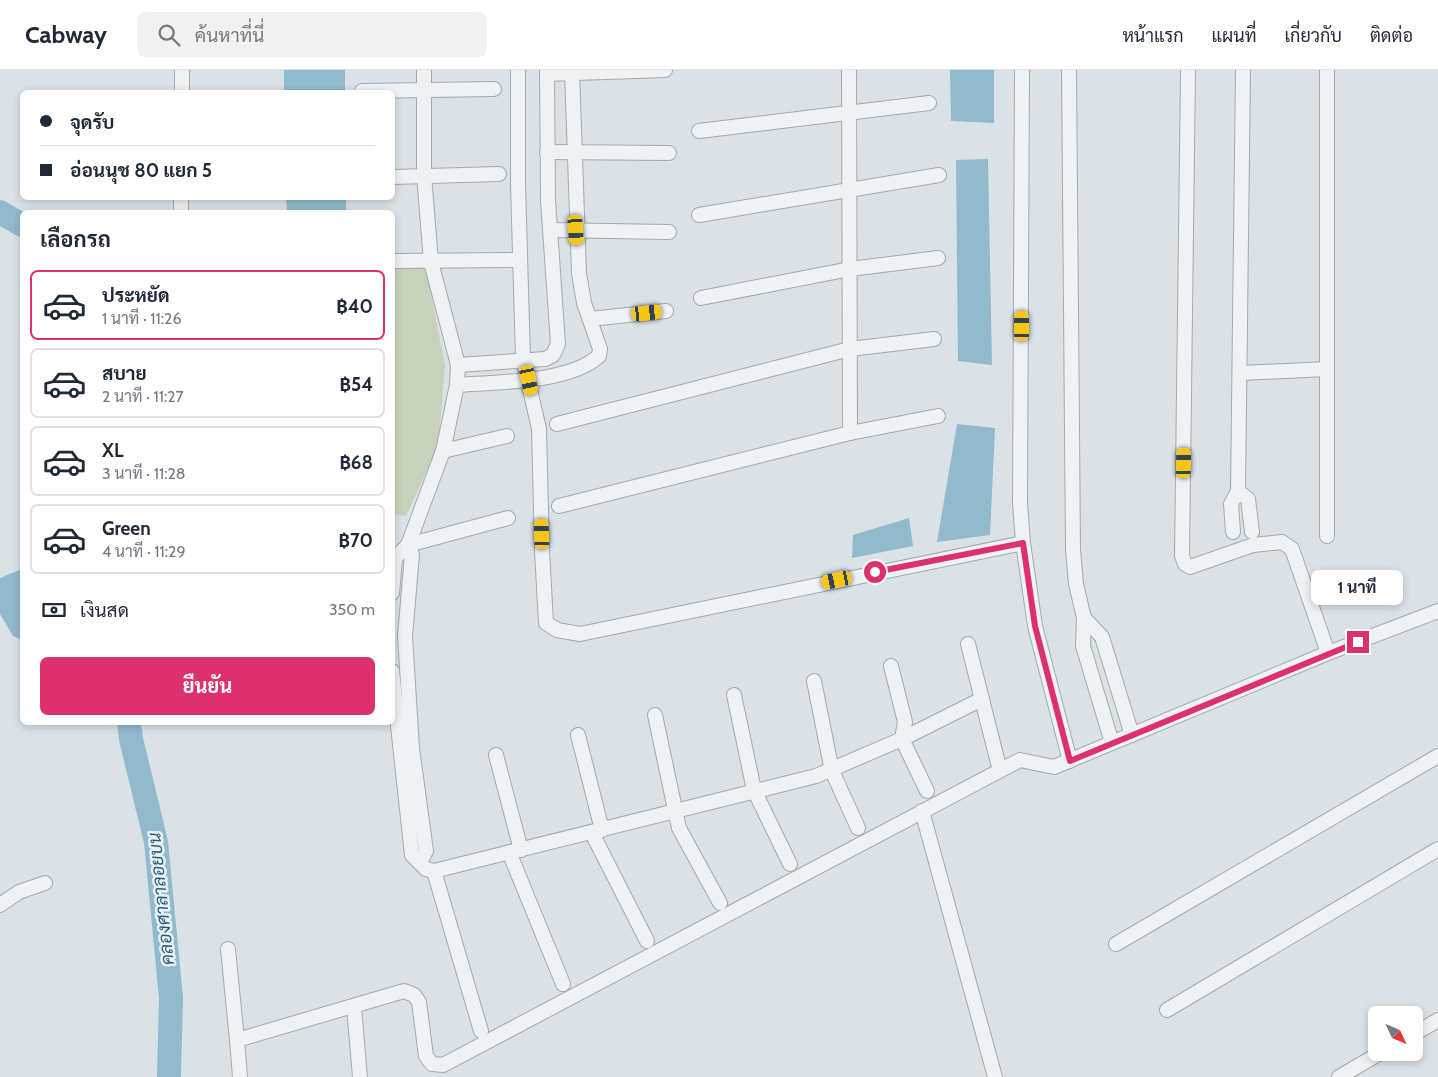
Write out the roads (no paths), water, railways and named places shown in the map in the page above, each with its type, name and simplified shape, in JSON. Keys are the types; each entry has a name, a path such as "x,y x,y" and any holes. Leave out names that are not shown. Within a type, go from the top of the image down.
{"street":[{"path":"182,70 182,90"},
{"path":"420,862 426,851 399,637 410,550 443,451 457,385 458,365 431,262 424,175 424,70"},
{"path":"518,70 518,184 523,359 539,429 546,623 556,630 580,634 1023,543"},
{"path":"458,365 523,359 545,359 553,355 558,344 550,230 547,152 547,72 665,70"},
{"path":"849,70 850,433"},
{"path":"1022,70 1020,502 1023,543 1035,626 1070,761"},
{"path":"1069,70 1073,549 1076,584 1084,618 1083,646 1112,744"},
{"path":"1188,70 1182,556 1185,564 1190,567 1234,541 1252,539 1282,542 1292,549 1328,653"},
{"path":"1234,541 1231,504 1238,491 1241,373 1243,70"},
{"path":"1327,536 1328,70"},
{"path":"457,385 529,380 579,369 589,365 599,356 600,349 584,303 579,273 576,230 572,71"},
{"path":"395,91 494,89"},
{"path":"699,131 929,102"},
{"path":"547,152 669,154"},
{"path":"395,176 499,174"},
{"path":"699,215 939,176"},
{"path":"550,230 669,232"},
{"path":"701,298 850,269 938,258"},
{"path":"395,261 513,260"},
{"path":"590,318 666,311"},
{"path":"557,424 850,349 934,339"},
{"path":"1241,373 1327,369"},
{"path":"559,506 850,433 938,416"},
{"path":"443,451 507,436"},
{"path":"1238,491 1248,499 1252,539"},
{"path":"395,558 451,535 508,518"},
{"path":"237,1040 404,991 414,995 419,1002 426,1056 432,1064 443,1065 1020,760 1054,767 1328,653 1438,611"},
{"path":"1084,618 1102,637 1132,735"},
{"path":"968,644 998,763"},
{"path":"891,666 905,722 902,739 927,791"},
{"path":"814,681 832,770 858,828"},
{"path":"734,695 754,790 790,864"},
{"path":"395,699 412,855 426,869 434,871 597,832 832,770 902,739 982,699"},
{"path":"655,714 679,828 720,903"},
{"path":"578,735 597,832 647,941"},
{"path":"496,755 515,851 563,984"},
{"path":"1116,944 1438,756"},
{"path":"922,811 995,1077"},
{"path":"1166,1010 1438,850"},
{"path":"434,871 481,1031"},
{"path":"0,905 19,892 45,882"},
{"path":"228,949 240,1077"},
{"path":"354,1007 360,1077"},
{"path":"1423,1029 1438,1020"},
{"path":"1339,1077 1368,1060"}],"water":[{"path":"284,70 345,70 345,90 284,90"},
{"path":"950,70 994,70 994,123 951,121"},
{"path":"988,159 992,365 958,361 956,160"},
{"path":"286,200 346,200 346,210 287,210"},
{"path":"957,424 995,428 990,535 937,542"},
{"path":"909,518 913,546 852,558 853,535"},
{"path":"20,570 20,639 13,636 0,614 0,578"}],"waterway":[{"name":"คลองศาลาลอยบน","path":"0,212 20,224"},
{"name":"คลองศาลาลอยบน","path":"129,725 131,739 156,842 171,998 169,1077"}]}
